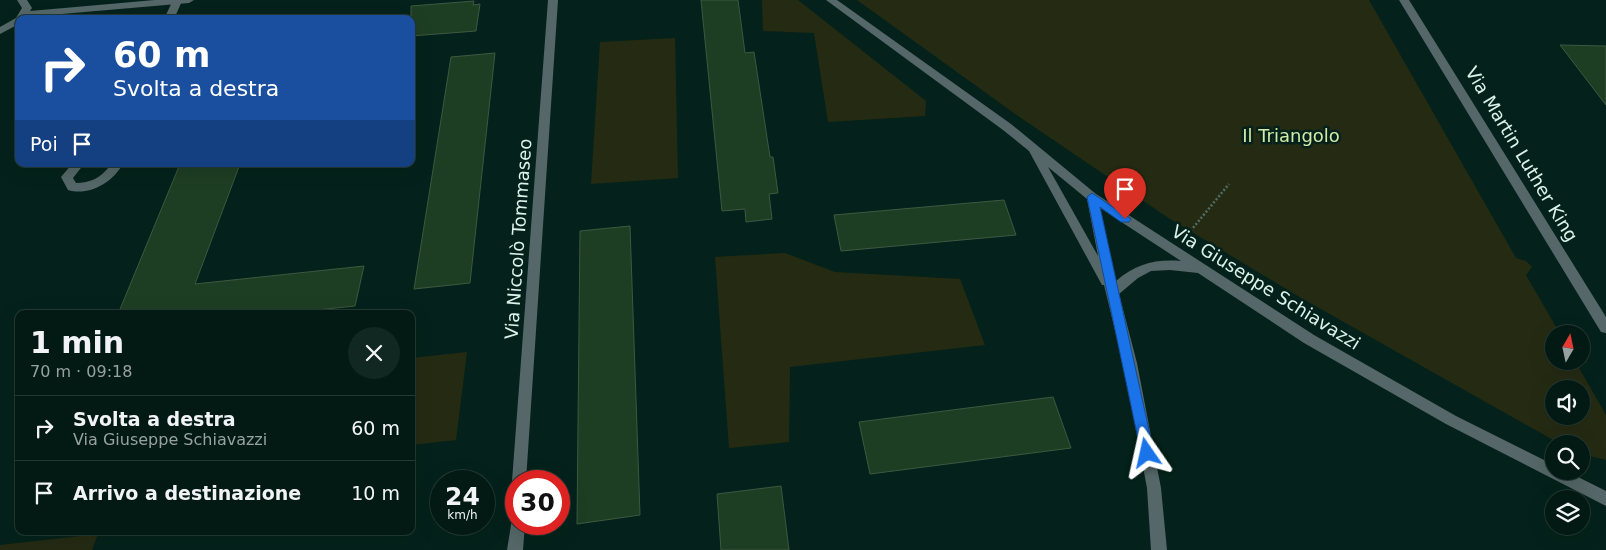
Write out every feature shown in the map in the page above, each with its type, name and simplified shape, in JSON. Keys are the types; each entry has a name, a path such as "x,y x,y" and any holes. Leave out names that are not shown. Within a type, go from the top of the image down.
{"street":[{"path":"22,0 26,3 27,8 23,15"},
{"path":"47,15 189,0"},
{"name":"Via Niccolò Tommaseo","path":"521,470 554,0"},
{"name":"Via Giuseppe Schiavazzi","path":"831,0 1002,122 1092,197 1200,268 1360,368 1451,420 1606,499"},
{"name":"Via Martin Luther King","path":"1404,0 1606,328"},
{"path":"169,15 171,1"},
{"path":"0,31 15,22"},
{"path":"1031,147 1112,292"},
{"path":"75,167 67,177 72,186 88,187 106,179 115,167"},
{"path":"1092,197 1112,292 1124,338 1154,488 1159,550"},
{"path":"1112,292 1132,273 1145,268 1161,264 1200,268"},
{"path":"515,550 516,535"}],"path":[{"path":"1174,251 1229,184"}],"green space":[{"path":"762,0 798,0 926,101 925,116 828,122 814,33 763,31"},
{"name":"Il Triangolo","path":"857,0 1369,0 1516,258 1526,261 1532,267 1526,275 1555,325 1545,325 1545,370 1580,370 1586,380 1545,380 1545,425 1590,425 1590,387 1606,415 1606,460 1590,456 1590,435 1545,436 1296,295 1167,217 1018,116"},
{"path":"675,38 678,178 591,184 600,42"},
{"path":"785,253 835,272 960,279 985,345 790,367 789,442 729,448 715,257"},
{"path":"467,352 456,440 415,445 415,358"},
{"path":"98,535 92,550 0,550 0,545"}],"building":[{"path":"701,0 738,0 745,53 754,52 770,157 773,157 778,193 769,194 772,219 746,222 745,209 722,211"},
{"path":"474,1 473,5 480,4 476,31 415,36 415,15 411,15 411,6"},
{"path":"1560,45 1606,46 1606,105"},
{"path":"495,53 470,283 414,289 451,57"},
{"path":"179,167 239,167 195,284 364,266 355,306 316,310 120,310"},
{"path":"1004,200 1016,235 841,251 834,215"},
{"path":"630,226 640,515 577,524 580,231"},
{"path":"1053,397 1071,448 870,474 859,422"},
{"path":"781,486 789,550 721,550 717,494"}],"route":[{"path":"1125,219 1092,197 1112,292 1127,351 1147,453"}]}
